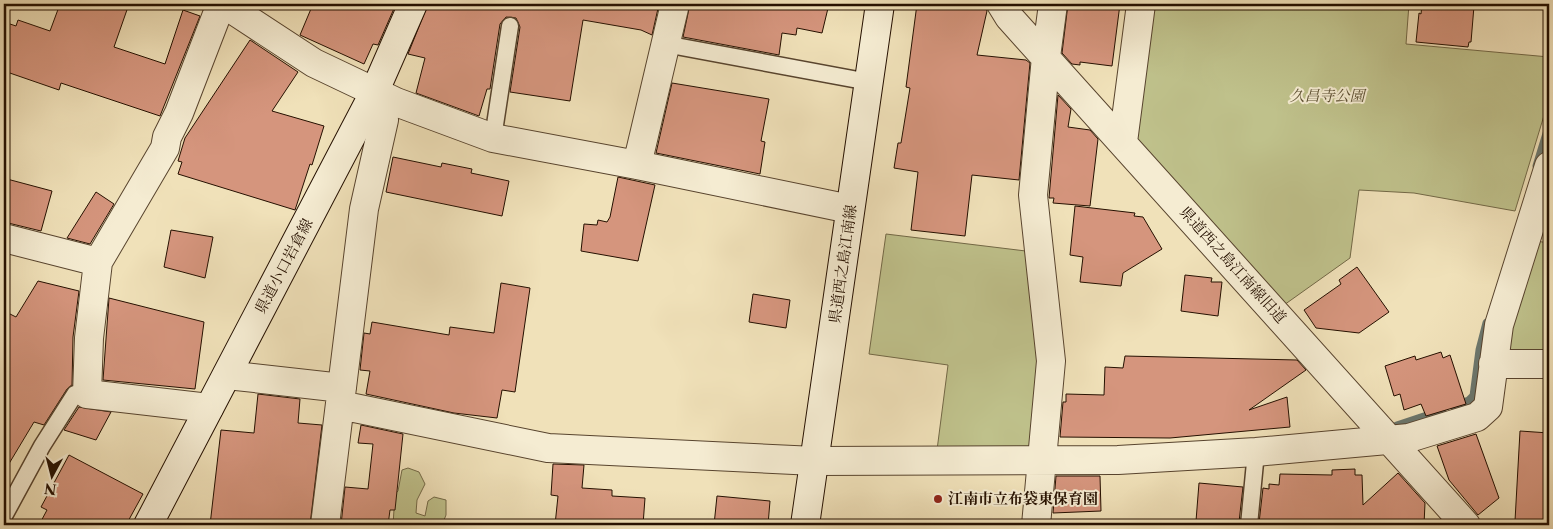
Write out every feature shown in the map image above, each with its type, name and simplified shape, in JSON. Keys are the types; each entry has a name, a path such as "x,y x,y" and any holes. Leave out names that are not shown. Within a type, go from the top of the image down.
{"street":[{"path":"209,408 86,394 88,338 98,262 165,148 167,137 179,113 221,4"},
{"path":"224,4 314,63 374,93 493,138 637,164 850,209"},
{"name":"県道小口岩倉線","path":"148,525 374,93 413,4"},
{"path":"637,164 675,4"},
{"name":"県道西之島江南線","path":"806,525 880,4"},
{"name":"県道西之島江南線旧道","path":"1001,4 1009,17 1391,440 1454,521"},
{"path":"1036,525 1051,361 1033,195 1053,4"},
{"path":"1123,142 1141,4"},
{"path":"325,525 364,209 384,120 374,93"},
{"path":"226,375 341,397 548,448 815,460 1118,460 1256,452 1410,438 1476,417 1488,407 1499,325 1549,166"},
{"path":"4,238 98,262"},
{"path":"1493,364 1549,364"}],"lane":[{"path":"493,138 510,26"},
{"path":"665,44 869,82"},
{"path":"4,516 42,446 75,394 86,394"},
{"path":"1249,525 1256,452"}],"green space":[{"name":"久昌寺公園","path":"1152,4 1409,4 1406,44 1549,57 1549,99 1515,211 1414,193 1359,190 1350,258 1284,305 1134,138"},
{"path":"886,234 1034,252 1045,363 1036,450 937,450 948,365 869,354"},
{"path":"1536,241 1549,243 1549,356 1510,356 1503,346"},
{"path":"408,468 419,472 425,484 417,500 416,513 425,516 428,501 434,497 446,500 446,515 442,525 393,525 395,494 398,491 402,470"}],"building":[{"path":"60,4 129,4 114,47 165,64 183,10 200,16 160,116 61,83 59,90 4,71 4,22 16,26 18,20 50,31"},
{"path":"313,4 396,4 378,45 373,44 364,64 300,35"},
{"path":"428,4 659,4 652,35 641,30 583,20 570,101 510,92 520,27 516,18 506,17 500,24 490,89 487,89 479,116 416,93 425,58 408,54"},
{"path":"690,4 829,4 822,33 797,28 796,35 782,33 779,55 683,37"},
{"path":"917,4 985,4 987,11 977,55 1026,60 1030,63 1019,180 972,175 965,236 911,230 918,172 894,168 898,143 901,143 910,88 906,87"},
{"path":"1068,4 1120,4 1112,66 1080,62 1080,65 1072,64 1062,53"},
{"path":"1422,4 1474,6 1471,42 1469,42 1468,47 1416,42 1419,13 1421,14"},
{"path":"250,40 298,72 272,111 324,126 295,210 178,174 182,162 178,161 185,138"},
{"path":"672,83 769,99 761,141 765,142 760,174 656,153"},
{"path":"1058,95 1071,109 1068,127 1090,130 1098,139 1090,206 1053,203 1054,198 1049,198"},
{"path":"393,157 441,167 442,163 472,169 471,173 509,181 502,216 386,192"},
{"path":"618,177 655,185 638,261 581,251 584,224 597,225 598,220 607,222 610,217"},
{"path":"7,179 52,191 41,231 4,222 4,192"},
{"path":"96,192 114,204 90,244 67,238"},
{"path":"1075,206 1135,213 1134,216 1143,217 1162,249 1123,273 1121,286 1080,282 1083,257 1070,255"},
{"path":"171,230 213,237 205,278 164,267"},
{"path":"1357,267 1389,312 1359,333 1316,328 1304,310 1341,284 1339,280"},
{"path":"1185,275 1212,278 1211,282 1222,282 1218,316 1181,311"},
{"path":"38,281 79,291 73,337 72,385 67,389 44,425 34,422 4,472 4,311 16,317"},
{"path":"501,283 530,288 515,392 502,390 497,418 454,413 366,394 370,371 360,370 364,333 370,334 372,322 449,335 450,327 494,333"},
{"path":"753,294 790,300 786,328 749,322"},
{"path":"109,298 204,322 195,389 103,380"},
{"path":"1441,352 1443,358 1450,355 1466,404 1426,416 1421,404 1404,410 1400,394 1394,396 1385,366 1415,356 1416,360"},
{"path":"1125,356 1297,360 1306,370 1249,410 1287,397 1290,427 1170,438 1060,437 1063,402 1066,402 1066,394 1104,395 1105,367 1123,368"},
{"path":"258,394 300,399 298,423 322,425 310,525 210,525 221,430 254,433"},
{"path":"79,407 111,412 96,440 64,430"},
{"path":"361,425 403,434 395,510 390,510 388,525 341,525 345,487 368,489 373,444 358,443"},
{"path":"1520,431 1549,433 1549,525 1515,521"},
{"path":"1476,434 1499,498 1478,515 1449,480 1437,446"},
{"path":"69,455 143,494 126,525 39,525 47,510 41,507"},
{"path":"553,464 584,465 582,488 612,490 612,496 645,498 643,525 555,525 558,496 551,495"},
{"path":"1355,469 1355,475 1362,475 1363,505 1398,473 1425,503 1424,525 1259,523 1263,488 1269,489 1269,484 1279,485 1280,474 1332,475 1332,470"},
{"path":"1056,476 1100,476 1101,511 1053,513"},
{"path":"1199,483 1243,487 1239,522 1228,521 1228,524 1196,521"},
{"path":"717,496 770,501 768,525 714,525"}],"waterway":[{"path":"1537,166 1549,127"},
{"path":"1454,406 1469,401 1474,396 1480,350 1487,323"},
{"path":"1397,426 1442,411"}],"place":[{"name":"江南市立布袋東保育園","path":"938,499"}]}
